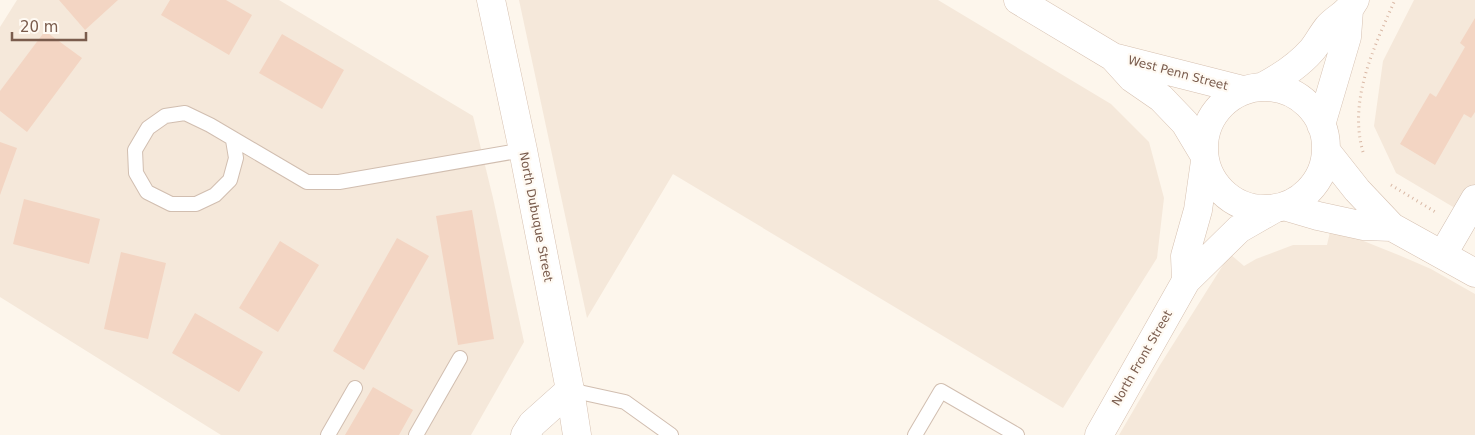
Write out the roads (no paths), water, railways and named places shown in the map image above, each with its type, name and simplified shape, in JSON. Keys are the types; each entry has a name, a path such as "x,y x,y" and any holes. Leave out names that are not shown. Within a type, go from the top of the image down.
{"main road":[{"name":"North Dubuque Street","path":"491,0 523,150 577,435"},
{"name":"West Penn Street","path":"1018,0 1113,56 1252,88 1282,89 1299,97 1315,112 1324,131 1326,152 1322,172 1311,190 1294,203 1279,208 1253,208 1233,201 1218,188 1208,172 1204,157 1185,123 1161,98 1132,78 1113,56"},
{"path":"1252,88 1281,77 1298,65 1313,49 1328,27 1352,5"},
{"path":"1321,125 1347,37 1352,5"},
{"name":"West Penn Street","path":"1204,157 1205,133 1212,115 1226,100 1252,88"},
{"path":"1326,152 1357,190 1392,227 1443,254 1475,274"},
{"path":"1186,282 1185,256 1198,210 1204,157"},
{"path":"1443,254 1475,199"},
{"path":"1279,208 1364,226 1392,227"},
{"name":"North Front Street","path":"1099,435 1186,282 1239,229 1279,208"},
{"path":"525,435 532,424 570,390"}],"lane":[{"path":"233,140 236,158 230,180 215,195 196,204 171,204 147,192 136,173 135,150 148,128 165,116 185,113 210,125 306,182 338,182 523,150"},
{"path":"416,435 460,358"},
{"path":"328,435 355,388"},
{"path":"570,390 625,402 671,435"},
{"path":"915,435 941,391 1018,435"}]}
